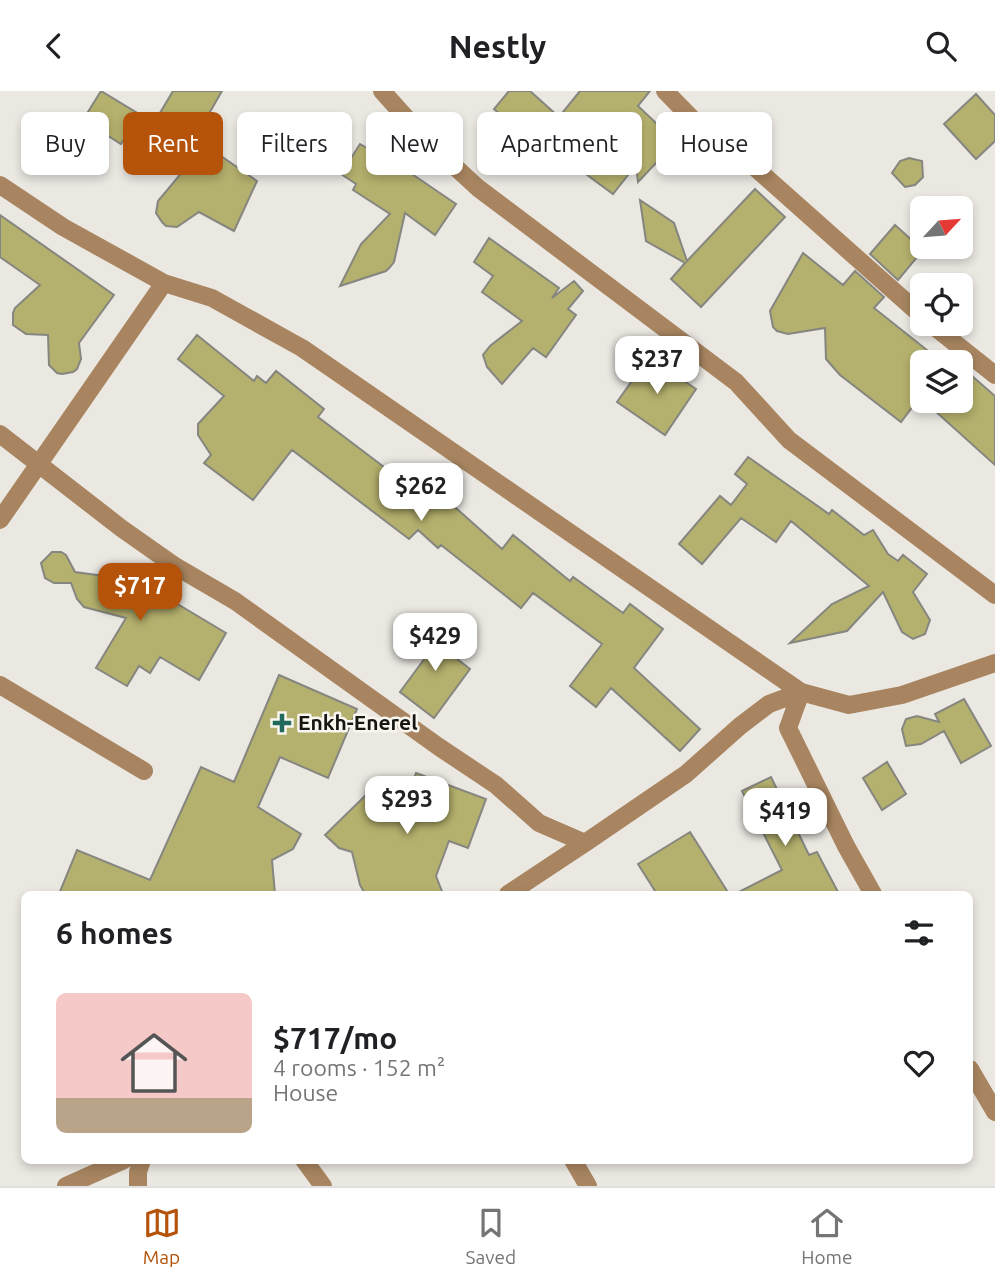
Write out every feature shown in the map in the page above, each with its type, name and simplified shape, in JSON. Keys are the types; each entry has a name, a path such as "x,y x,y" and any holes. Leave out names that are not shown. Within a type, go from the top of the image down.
{"street":[{"path":"382,91 427,141 478,188 736,382 789,440 995,594"},
{"path":"665,91 705,132 751,164 910,305"},
{"path":"0,185 63,226 164,282 212,298 302,348 801,692 849,705 902,695 995,663"},
{"path":"0,520 164,282"},
{"path":"946,336 995,375"},
{"path":"0,434 121,528 175,566 235,601 496,785 539,823 585,843"},
{"path":"0,685 144,771"},
{"path":"513,891 686,774 769,704 801,692"},
{"path":"801,692 788,728 871,891"},
{"path":"973,1074 995,1112"},
{"path":"66,1186 115,1164"},
{"path":"138,1186 141,1164"},
{"path":"307,1164 323,1186"},
{"path":"575,1164 588,1186"}],"building":[{"path":"101,91 136,112 123,112 121,144 109,136 109,112 88,112"},
{"path":"173,91 222,91 210,112 161,112"},
{"path":"509,91 530,91 553,112 498,112 494,109"},
{"path":"580,91 650,91 638,106 656,123 656,163 638,182 637,175 642,175 642,112 563,112"},
{"path":"976,94 995,115 995,141 976,159 944,124"},
{"path":"360,144 366,147 366,175 413,175 456,204 435,235 405,213 394,262 390,267 386,271 340,286 361,244 390,214 353,190 356,184 342,175 352,175 352,157"},
{"path":"223,157 237,167 237,175 248,175 257,181 234,231 199,212 177,227 166,226 156,213 158,201 180,175 223,175"},
{"path":"909,158 922,161 923,177 915,185 905,187 892,173 900,161"},
{"path":"587,175 628,175 613,194"},
{"path":"755,189 785,217 701,307 671,279 685,263 646,241 640,200 674,223 687,261"},
{"path":"0,215 114,295 79,343 81,359 73,372 57,373 49,365 48,335 26,334 13,325 15,308 40,285 0,257"},
{"path":"895,225 910,238 910,259 916,259 898,280 870,254"},
{"path":"489,238 559,288 552,298 574,281 583,291 568,309 576,315 546,357 533,348 502,384 487,367 483,355 490,346 522,321 482,292 493,276 474,262"},
{"path":"803,253 843,285 855,271 884,297 874,308 927,350 910,350 910,410 901,422 840,375 826,359 825,328 788,334 777,331 773,327 770,311"},
{"path":"197,335 254,381 257,376 266,383 276,371 324,409 318,417 421,495 430,485 502,549 513,535 570,581 573,577 623,613 630,604 663,629 634,668 700,729 680,751 611,688 596,707 570,686 602,644 533,593 521,608 441,545 438,548 418,530 409,539 292,450 253,500 204,463 211,455 198,435 198,424 224,396 178,359"},
{"path":"649,357 696,389 665,435 617,402"},
{"path":"973,377 995,396 995,465 937,413 973,413"},
{"path":"748,457 829,514 832,510 864,535 873,530 888,554 898,561 903,555 927,574 913,592 930,620 925,634 913,639 902,632 883,592 847,631 790,643 832,604 869,586 791,521 776,542 741,518 702,564 679,544 720,496 731,505 747,484 735,474"},
{"path":"52,552 66,555 75,572 112,577 117,568 226,633 199,680 160,657 150,673 139,666 127,686 96,668 126,618 84,607 77,599 71,583 54,583 45,578 41,563"},
{"path":"434,625 456,641 448,652 470,669 434,718 400,692 425,658 414,651"},
{"path":"279,675 357,709 328,778 280,757 258,807 301,834 293,849 272,860 275,891 60,891 77,850 150,880 201,767 234,782"},
{"path":"964,699 991,746 961,763 944,731 921,744 906,746 902,729 906,719 917,716 939,722 935,714"},
{"path":"887,762 906,794 882,810 863,778"},
{"path":"416,773 486,799 468,848 449,841 436,876 442,891 363,891 352,852 339,848 325,835 373,788 402,812"},
{"path":"771,777 809,855 817,852 837,891 741,891 782,870 742,791"},
{"path":"690,832 727,891 655,891 638,864"}],"place":[{"name":"Enkh-Enerel","path":"282,723"}]}
